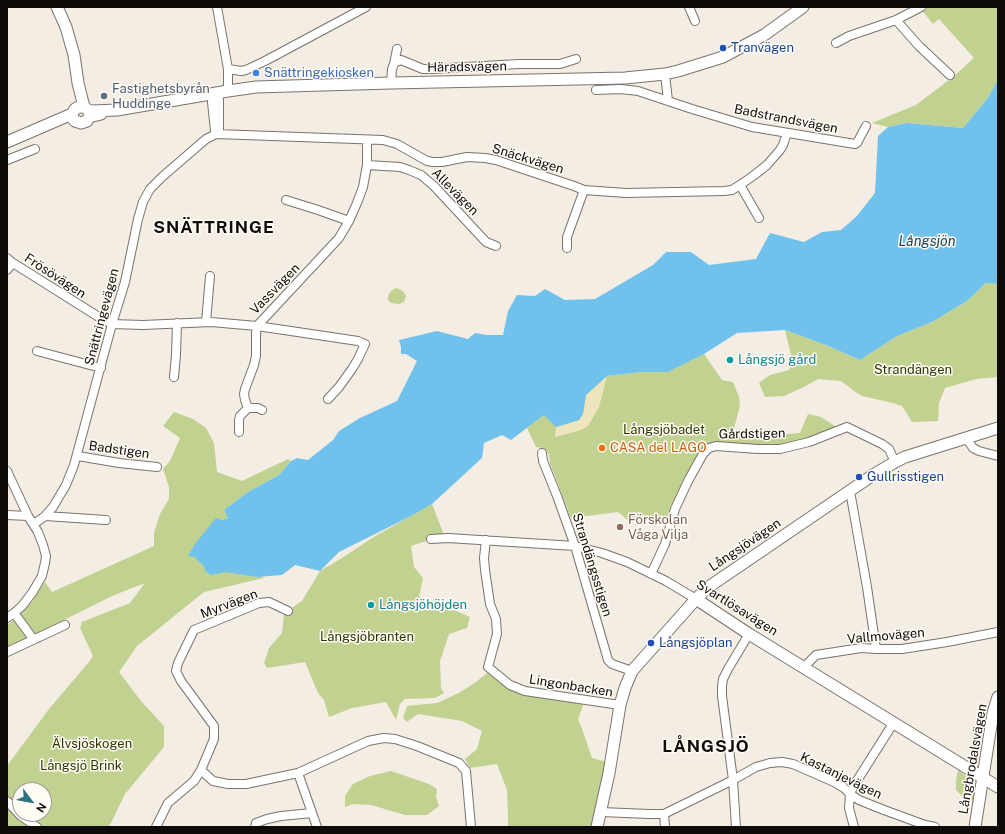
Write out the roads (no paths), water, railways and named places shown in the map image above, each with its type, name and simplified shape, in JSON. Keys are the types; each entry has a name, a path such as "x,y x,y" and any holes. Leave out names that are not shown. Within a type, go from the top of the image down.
{"street":[{"path":"57,7 66,27 74,55 81,113"},
{"path":"216,7 228,69 220,92 219,129 216,134"},
{"path":"228,69 241,71 246,70 366,7"},
{"path":"689,7 695,21"},
{"name":"Häradsvägen","path":"7,142 81,113 117,110 256,87 625,78 678,72 723,57 764,35 803,7"},
{"path":"836,43 849,36 896,20 921,7"},
{"path":"896,20 919,46 950,74"},
{"path":"391,83 397,49"},
{"name":"Häradsvägen","path":"394,64 401,60 423,69 431,69 519,64 560,64 576,59"},
{"path":"665,74 668,101"},
{"name":"Badstrandsvägen","path":"596,90 621,89 638,91 752,127 855,144 866,126"},
{"path":"11,131 29,133"},
{"name":"Snäckvägen","path":"216,134 389,141 423,159 433,162 474,157 496,160 584,190 626,193 732,190 767,165 783,145 787,133"},
{"name":"Snättringevägen","path":"34,524 45,516 53,507 66,485 78,456 112,324 125,282 138,218 146,197 150,190 162,177 206,139 216,134"},
{"name":"Vassvägen","path":"248,408 244,394 256,356 257,326 339,238 349,221 363,187 367,165 367,140"},
{"path":"7,160 35,149"},
{"name":"Allevägen","path":"367,165 400,167 421,175 434,186 486,242 496,246"},
{"path":"740,185 759,218"},
{"path":"567,248 567,238 584,190"},
{"path":"286,200 349,221"},
{"name":"Frösövägen","path":"7,270 10,260 102,320 112,324 143,325 206,322 257,326 358,341 365,344 352,369 328,399"},
{"path":"206,322 210,276"},
{"path":"174,377 176,323"},
{"path":"37,351 101,368"},
{"path":"239,432 240,416 248,408 258,408 262,410"},
{"name":"Gårdstigen","path":"651,574 665,544 674,508 703,454 709,448 716,446 780,449 809,442 847,427 889,449 894,462"},
{"name":"Långsjövägen","path":"597,827 609,773 620,706 632,671 705,590 894,462 905,457 998,428"},
{"path":"966,438 973,448 998,456"},
{"name":"Strandängsstigen","path":"542,453 543,461 574,546 608,660 612,664 632,671"},
{"name":"Badstigen","path":"78,456 119,463 157,467"},
{"path":"7,471 28,516 38,532 46,556 46,563 42,576 32,593 27,600 9,615 26,629 33,639"},
{"path":"850,491 876,649"},
{"path":"7,515 28,516"},
{"path":"45,516 106,520"},
{"name":"Svartlösavägen","path":"431,539 448,538 574,546 602,553 627,562 666,581 696,599 749,634 998,787"},
{"name":"Lingonbacken","path":"486,540 484,558 490,604 496,619 497,634 488,667 510,686 525,691 620,706"},
{"name":"Myrvägen","path":"156,827 168,803 194,781 201,770 214,739 214,726 181,681 176,671 178,663 194,630 259,603 269,602 288,611"},
{"path":"7,652 64,625"},
{"name":"Vallmovägen","path":"804,667 816,655 861,648 902,649 998,632"},
{"path":"736,827 733,780 722,686 723,679 749,634"},
{"name":"Långbrodalsvägen","path":"975,827 998,697"},
{"path":"854,827 849,808 850,794 894,722"},
{"path":"201,770 213,781 228,784 246,784 298,773 368,741 384,738 395,739 459,762 466,771 471,827"},
{"name":"Kastanjevägen","path":"601,812 664,814 756,768 770,763 782,762 793,764 834,782 859,800 935,827"},
{"path":"298,773 317,827"},
{"path":"7,801 21,816 36,827"},
{"path":"255,827 256,823 268,819 281,816 312,813"},
{"path":"664,814 665,827"}],"water":[{"name":"Långsjön","path":"998,80 998,284 986,283 967,301 932,322 897,336 860,360 826,345 785,330 737,333 704,354 668,372 641,372 607,376 586,395 583,414 579,420 556,427 544,415 511,440 502,435 484,443 482,458 432,504 339,552 320,571 295,565 282,575 257,577 226,572 211,575 205,571 204,566 195,557 188,556 195,544 216,518 222,520 228,518 224,510 248,492 279,475 291,461 297,458 308,460 333,440 339,431 360,418 397,401 417,361 406,354 401,354 399,340 437,331 468,339 475,333 503,335 508,311 517,295 535,296 545,289 565,300 595,299 653,265 666,252 691,252 709,265 756,259 770,233 804,242 822,232 841,230 856,217 875,193 878,136 888,127 907,123 963,128 987,99"}],"place":[{"name":"Tranvägen","path":"723,48"},
{"name":"Snättringekiosken","path":"256,73"},
{"name":"Fastighetsbyrån Huddinge","path":"104,96"},
{"name":"Långsjö gård","path":"730,360"},
{"name":"CASA del LAGO","path":"602,448"},
{"name":"Gullrisstigen","path":"859,477"},
{"name":"Förskolan Våga Vilja","path":"620,527"},
{"name":"Långsjöhöjden","path":"371,605"},
{"name":"Långsjöplan","path":"651,643"}],"district":[{"name":"SNÄTTRINGE","path":"214,228"},
{"name":"LÅNGSJÖ","path":"706,747"}],"park label":[{"name":"Strandängen","path":"913,370"},
{"name":"Långsjöbadet","path":"664,430"},
{"name":"Långsjöbranten","path":"367,637"},
{"name":"Älvsjöskogen","path":"92,744"},
{"name":"Långsjö Brink","path":"81,766"}]}
